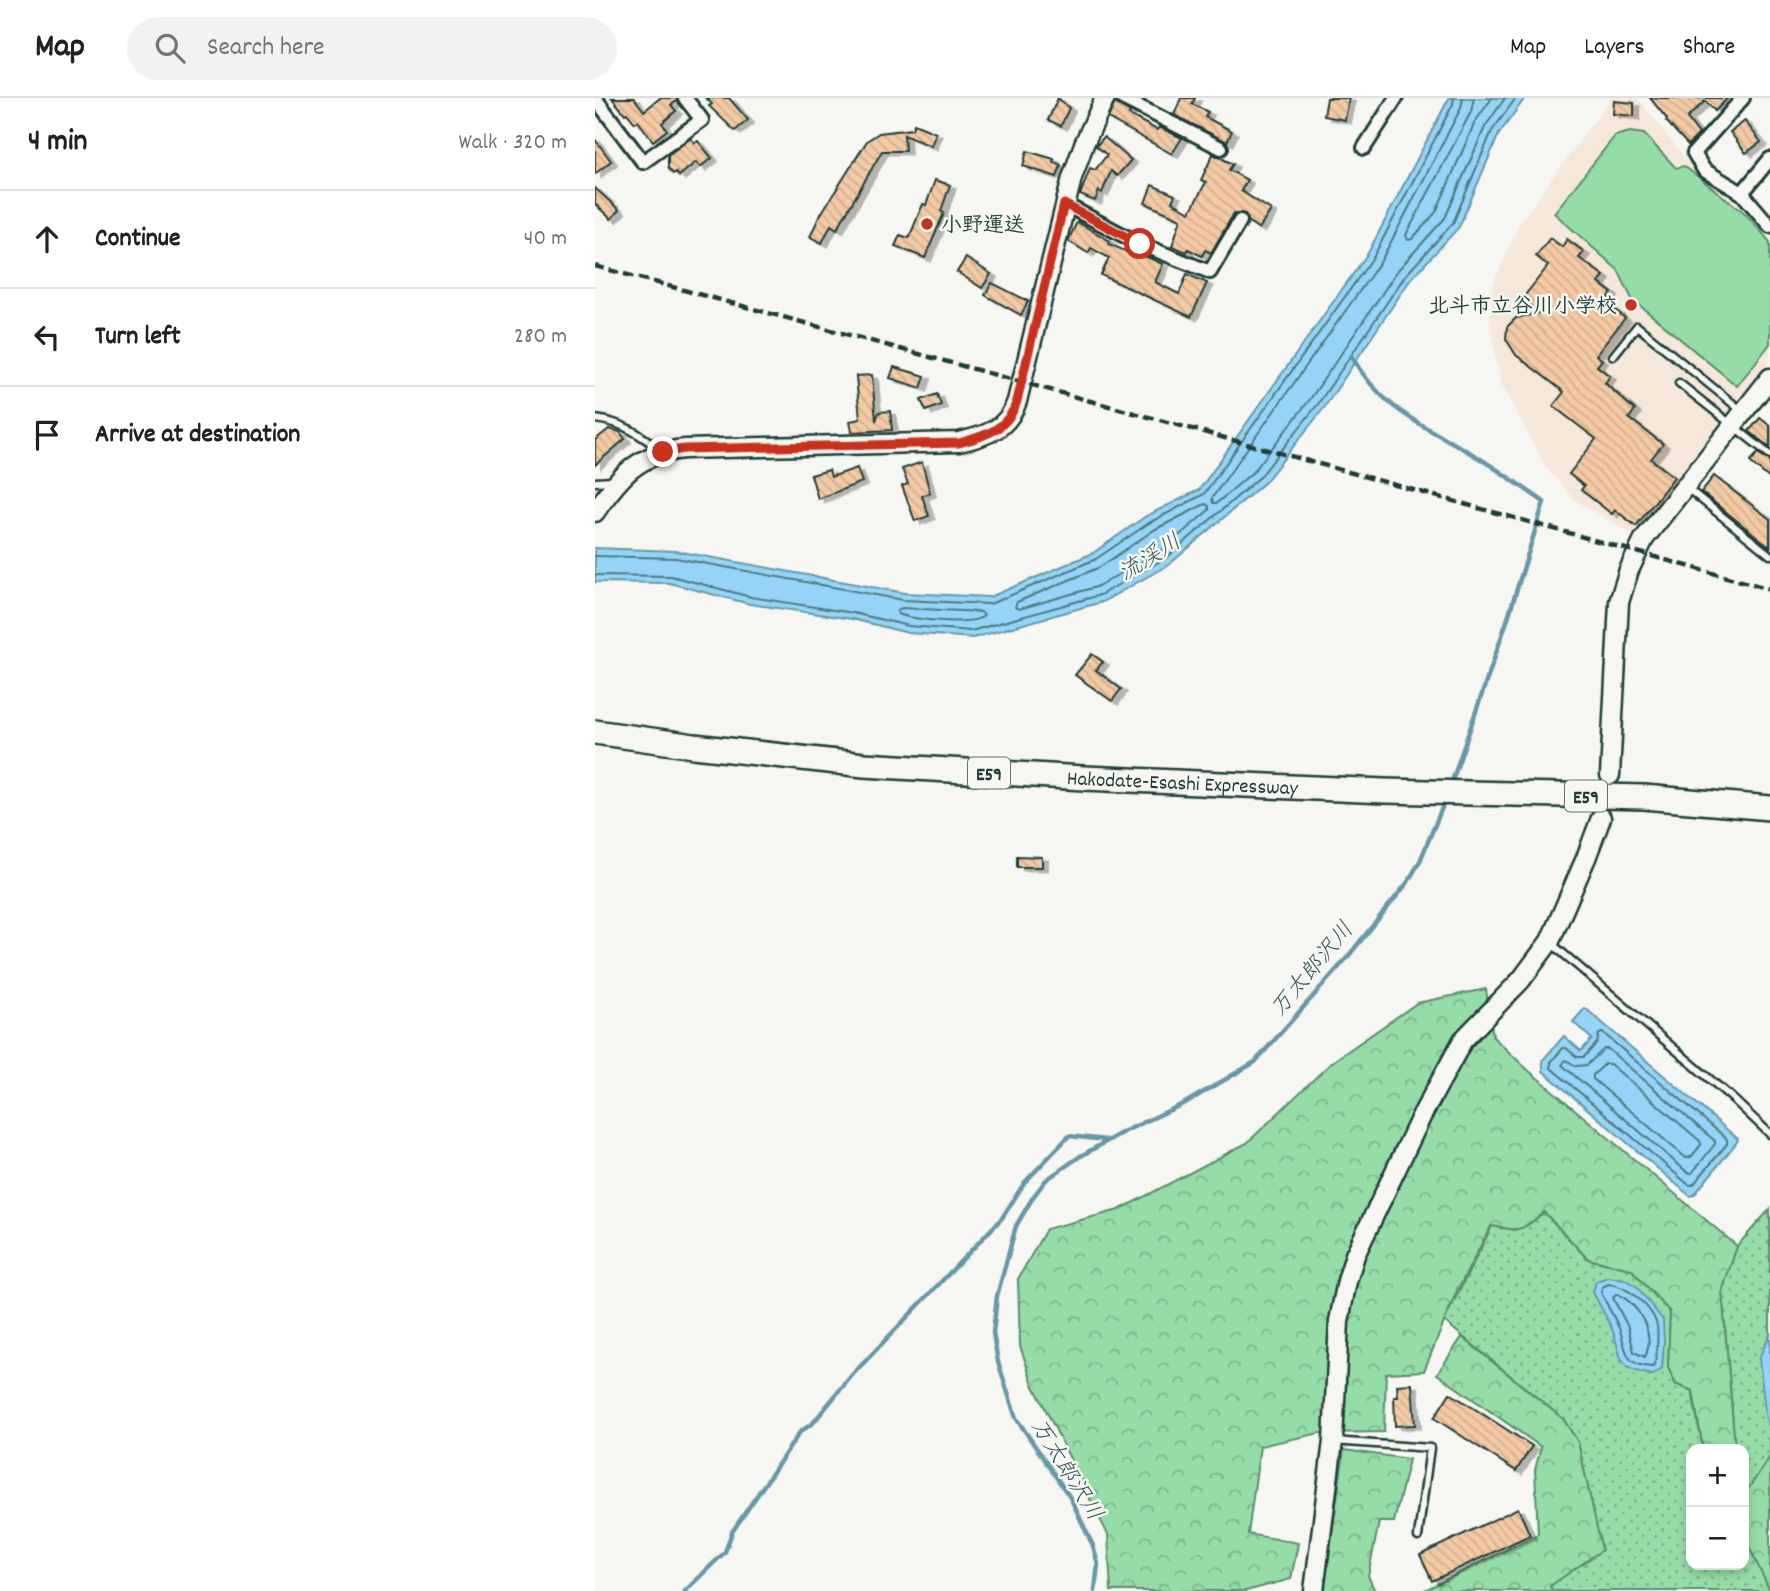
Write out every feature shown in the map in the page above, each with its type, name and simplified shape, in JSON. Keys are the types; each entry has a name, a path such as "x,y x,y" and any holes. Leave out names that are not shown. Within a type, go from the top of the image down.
{"highway":[{"name":"Hakodate-Esashi Expressway","path":"595,732 864,765 1385,791 1644,797 1770,808"},
{"path":"1685,800 1770,802"}],"street":[{"path":"595,98 643,162 702,120 685,98"},
{"path":"600,505 617,480 641,461 663,452 685,449 959,443 996,431 1013,413 1017,401 1064,204 1084,144 1105,98"},
{"path":"1122,98 1220,148"},
{"path":"1364,148 1396,98"},
{"path":"1743,98 1694,153 1704,170 1742,193 1770,226"},
{"path":"1742,193 1770,159"},
{"path":"1064,204 1140,244 1210,272 1240,221"},
{"path":"1610,775 1619,602 1629,570 1644,539 1770,379"},
{"path":"1314,1591 1333,1441 1339,1321 1355,1255 1422,1115 1463,1041 1521,980 1550,942 1601,818"}],"lane":[{"path":"1613,356 1637,326 1739,418 1770,455"},
{"path":"1679,383 1739,418"},
{"path":"595,419 614,421 640,433 663,452"},
{"path":"595,482 617,480"},
{"path":"1685,486 1770,555"},
{"path":"1550,942 1770,1134"},
{"path":"1333,1441 1430,1448 1418,1537"}],"shaded area":[{"name":"北斗市立谷川小学校","path":"1611,98 1638,98 1692,167 1740,202 1770,235 1770,361 1637,537 1573,499 1544,465 1501,383 1490,325 1493,284 1520,222"}],"green space":[{"path":"1630,132 1644,134 1676,168 1684,166 1746,214 1770,242 1770,344 1737,386 1632,299 1618,270 1554,213 1615,136"},
{"path":"1486,989 1493,1037 1528,1070 1737,1246 1722,1291 1735,1444 1702,1444 1693,1391 1675,1384 1668,1367 1670,1312 1631,1269 1588,1259 1544,1212 1525,1227 1509,1229 1491,1226 1456,1293 1424,1371 1386,1373 1384,1432 1320,1433 1260,1446 1248,1534 1298,1543 1291,1579 1246,1591 1111,1591 1108,1535 1033,1384 1020,1346 1018,1279 1046,1229 1119,1210 1247,1143 1332,1062 1417,1003"},
{"path":"1770,1209 1770,1591 1552,1591 1550,1586 1601,1550 1578,1442 1563,1419 1444,1321 1492,1226 1515,1230 1544,1212 1588,1259 1631,1269 1670,1312 1668,1367 1675,1384 1692,1391 1702,1444 1686,1444 1686,1570 1749,1570 1749,1444 1735,1444 1722,1291 1737,1246"},
{"path":"1462,1337 1563,1419 1578,1442 1602,1550 1550,1586 1552,1591 1423,1591 1538,1534 1535,1470 1541,1447 1437,1374"},
{"path":"1344,1450 1409,1459 1394,1522 1379,1522 1368,1576 1375,1591 1324,1591"},
{"path":"1770,1457 1770,1591 1749,1547 1749,1488"}],"water":[{"name":"流渓川","path":"1449,98 1525,98 1499,134 1459,227 1410,280 1324,408 1265,482 1170,564 1102,602 973,638 908,633 852,619 750,604 669,583 595,582 595,548 676,551 905,593 990,597 1093,553 1146,516 1199,490 1368,253"},
{"path":"1585,1008 1738,1139 1694,1195 1690,1196 1543,1071 1543,1060 1564,1036 1581,1051 1592,1039 1573,1022"},
{"path":"1608,1277 1624,1279 1636,1286 1663,1320 1662,1369 1653,1375 1633,1370 1623,1362 1611,1327 1593,1292 1596,1281"},
{"path":"1770,1334 1770,1430 1766,1420 1759,1358"}],"building":[{"path":"612,98 634,98 644,111 660,98 676,98 677,101 671,105 676,111 662,123 667,130 653,141 638,121 635,123"},
{"path":"706,98 729,98 748,120 735,131 709,106 712,104"},
{"path":"1058,98 1069,108 1061,126 1048,120"},
{"path":"1181,98 1195,98 1192,104 1208,112 1205,117 1232,131 1227,142 1174,115"},
{"path":"1327,98 1349,98 1345,120 1324,116"},
{"path":"1650,98 1728,98 1715,111 1705,101 1687,118 1699,134 1688,145"},
{"path":"1614,101 1634,103 1634,116 1613,114"},
{"path":"1115,103 1130,112 1129,115 1157,130 1159,127 1182,138 1172,154 1108,118"},
{"path":"1745,121 1761,142 1746,153 1730,132"},
{"path":"914,124 936,133 931,146 904,135 905,151 882,151 837,229 831,225 822,243 810,237 819,217 867,141 879,133 912,129"},
{"path":"1104,137 1131,160 1117,176 1111,171 1102,193 1099,191 1095,201 1080,195 1090,168 1095,170 1107,155 1096,146"},
{"path":"691,138 695,143 698,141 712,158 700,167 696,162 679,176 676,172 673,174 668,168 668,155"},
{"path":"595,139 611,161 595,174"},
{"path":"1027,151 1054,159 1053,162 1061,165 1057,177 1023,166"},
{"path":"1213,154 1233,164 1229,170 1247,180 1241,191 1271,210 1259,229 1249,222 1245,214 1234,213 1211,253 1205,250 1202,256 1188,249 1187,252 1172,246 1181,219 1145,203 1152,185 1175,195 1172,202 1190,212 1206,182 1201,180"},
{"name":"小野運送","path":"935,180 950,185 941,211 944,213 925,258 895,246 900,235 909,238"},
{"path":"595,188 619,210 611,219 595,204"},
{"path":"1077,222 1110,241 1109,244 1163,264 1155,282 1179,294 1187,274 1207,283 1191,317 1101,275 1109,258 1091,248 1088,253 1068,241"},
{"path":"1550,238 1562,247 1567,239 1584,252 1579,258 1604,276 1599,283 1612,293 1605,302 1625,318 1596,355 1602,360 1597,366 1610,376 1605,383 1635,410 1629,418 1663,444 1651,459 1674,477 1636,526 1615,510 1612,514 1581,490 1584,486 1569,474 1596,439 1553,406 1564,392 1516,355 1506,339 1507,327 1516,318 1539,313 1522,299 1548,266 1536,256"},
{"path":"966,258 991,274 982,288 957,272"},
{"path":"992,283 1028,301 1021,315 985,295"},
{"path":"894,367 925,376 921,388 890,378"},
{"path":"872,375 876,421 879,412 890,411 892,430 852,432 850,421 860,419 856,376"},
{"path":"937,394 941,405 926,411 921,400"},
{"path":"1760,418 1770,426 1770,448 1749,431"},
{"path":"609,429 620,432 625,439 595,465 595,440"},
{"path":"1758,453 1770,461 1770,479 1750,462"},
{"path":"922,462 930,493 922,496 929,516 915,521 902,486 908,484 902,469"},
{"path":"857,468 862,482 818,499 811,475 829,470 831,477"},
{"path":"1714,476 1770,519 1770,547 1701,492"},
{"path":"1092,654 1103,662 1096,670 1121,689 1112,701 1075,675"},
{"path":"1017,856 1042,857 1042,867 1017,867"},
{"path":"1412,1384 1415,1425 1395,1426 1394,1397 1398,1397 1397,1385"},
{"path":"1450,1393 1532,1446 1516,1471 1434,1418"},
{"path":"1518,1508 1530,1535 1432,1581 1420,1555"}],"waterway":[{"name":"万太郎沢川","path":"1352,357 1375,389 1402,413 1487,463 1544,502 1507,621 1450,787"},
{"name":"万太郎沢川","path":"1095,1591 1098,1564 1093,1546 1071,1499 1016,1418 998,1362 993,1333 997,1296 1016,1226 1046,1180 1079,1157 1123,1132 1185,1103 1255,1062 1346,959 1408,882 1420,861 1446,798"},
{"path":"685,1591 725,1552 732,1532 800,1432 813,1423 853,1374 1002,1218 1025,1182 1069,1136 1106,1140"}],"railway":[{"path":"595,266 1770,589"}],"place":[{"name":"小野運送","path":"927,224"},
{"name":"北斗市立谷川小学校","path":"1631,305"}],"route":[{"path":"663,452 685,449 959,443 984,437 996,431 1013,413 1064,204 1140,244"}]}
